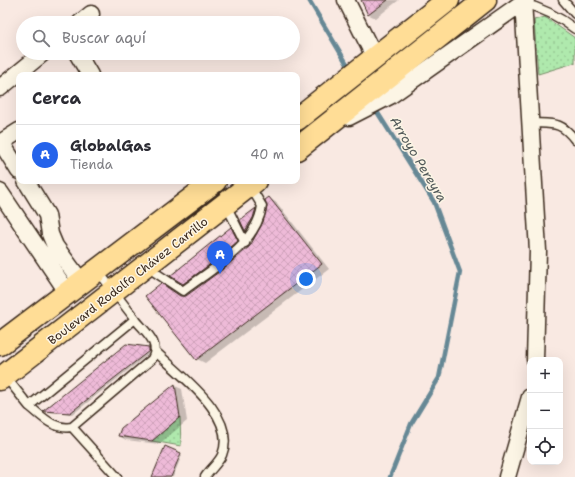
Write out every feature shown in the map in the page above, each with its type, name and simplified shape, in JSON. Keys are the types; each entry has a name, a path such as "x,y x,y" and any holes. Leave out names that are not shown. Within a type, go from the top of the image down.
{"main road":[{"path":"300,147 342,117 379,74 448,0"},
{"path":"300,117 332,92 379,74 485,0"},
{"path":"0,344 211,184"},
{"name":"Boulevard Rodolfo Chávez Carrillo","path":"2,375 114,292 252,184"}],"street":[{"path":"346,0 379,74 524,1 538,251 535,357"},
{"path":"20,72 34,60"},
{"path":"81,60 88,72"},
{"path":"0,88 16,75"},
{"path":"16,133 1,143 16,166"},
{"path":"28,184 47,215 50,234 56,246 83,282"},
{"path":"0,192 83,282"},
{"path":"507,477 527,407"}],"lane":[{"path":"563,0 575,14"},
{"path":"524,1 559,17 575,29"},
{"path":"531,123 555,124 567,130 575,140"},
{"path":"146,267 183,291 245,243 258,223 262,206 253,184"},
{"path":"226,205 245,243"},
{"path":"2,375 29,406 54,426 63,428 72,427 152,359 156,352 156,345 114,292 83,282"},
{"path":"29,406 135,319"},
{"path":"156,352 213,406 224,431 222,455 205,477"},
{"path":"72,427 117,477"}],"green space":[{"path":"545,17 575,38 575,64 574,63 538,74 534,20"},
{"path":"180,417 181,446 152,441"}],"building":[{"path":"361,0 388,0 368,15"},
{"path":"269,197 322,264 196,360 145,296 161,283 180,296 186,296 223,269 250,246 263,222 267,207 265,200"},
{"path":"256,208 253,218 245,231 240,220"},
{"path":"231,227 238,241 216,260 183,284 170,276"},
{"path":"126,344 149,347 149,351 70,413 43,411"},
{"path":"175,384 180,417 152,441 118,436 121,428"},
{"path":"165,446 181,453 171,477 152,477"}],"waterway":[{"name":"Arroyo Pereyra","path":"309,0 350,69"},
{"name":"Arroyo Pereyra","path":"374,107 434,202 460,272 439,378 411,424 390,477"}],"place":[{"name":"GlobalGas","path":"220,274"}]}
